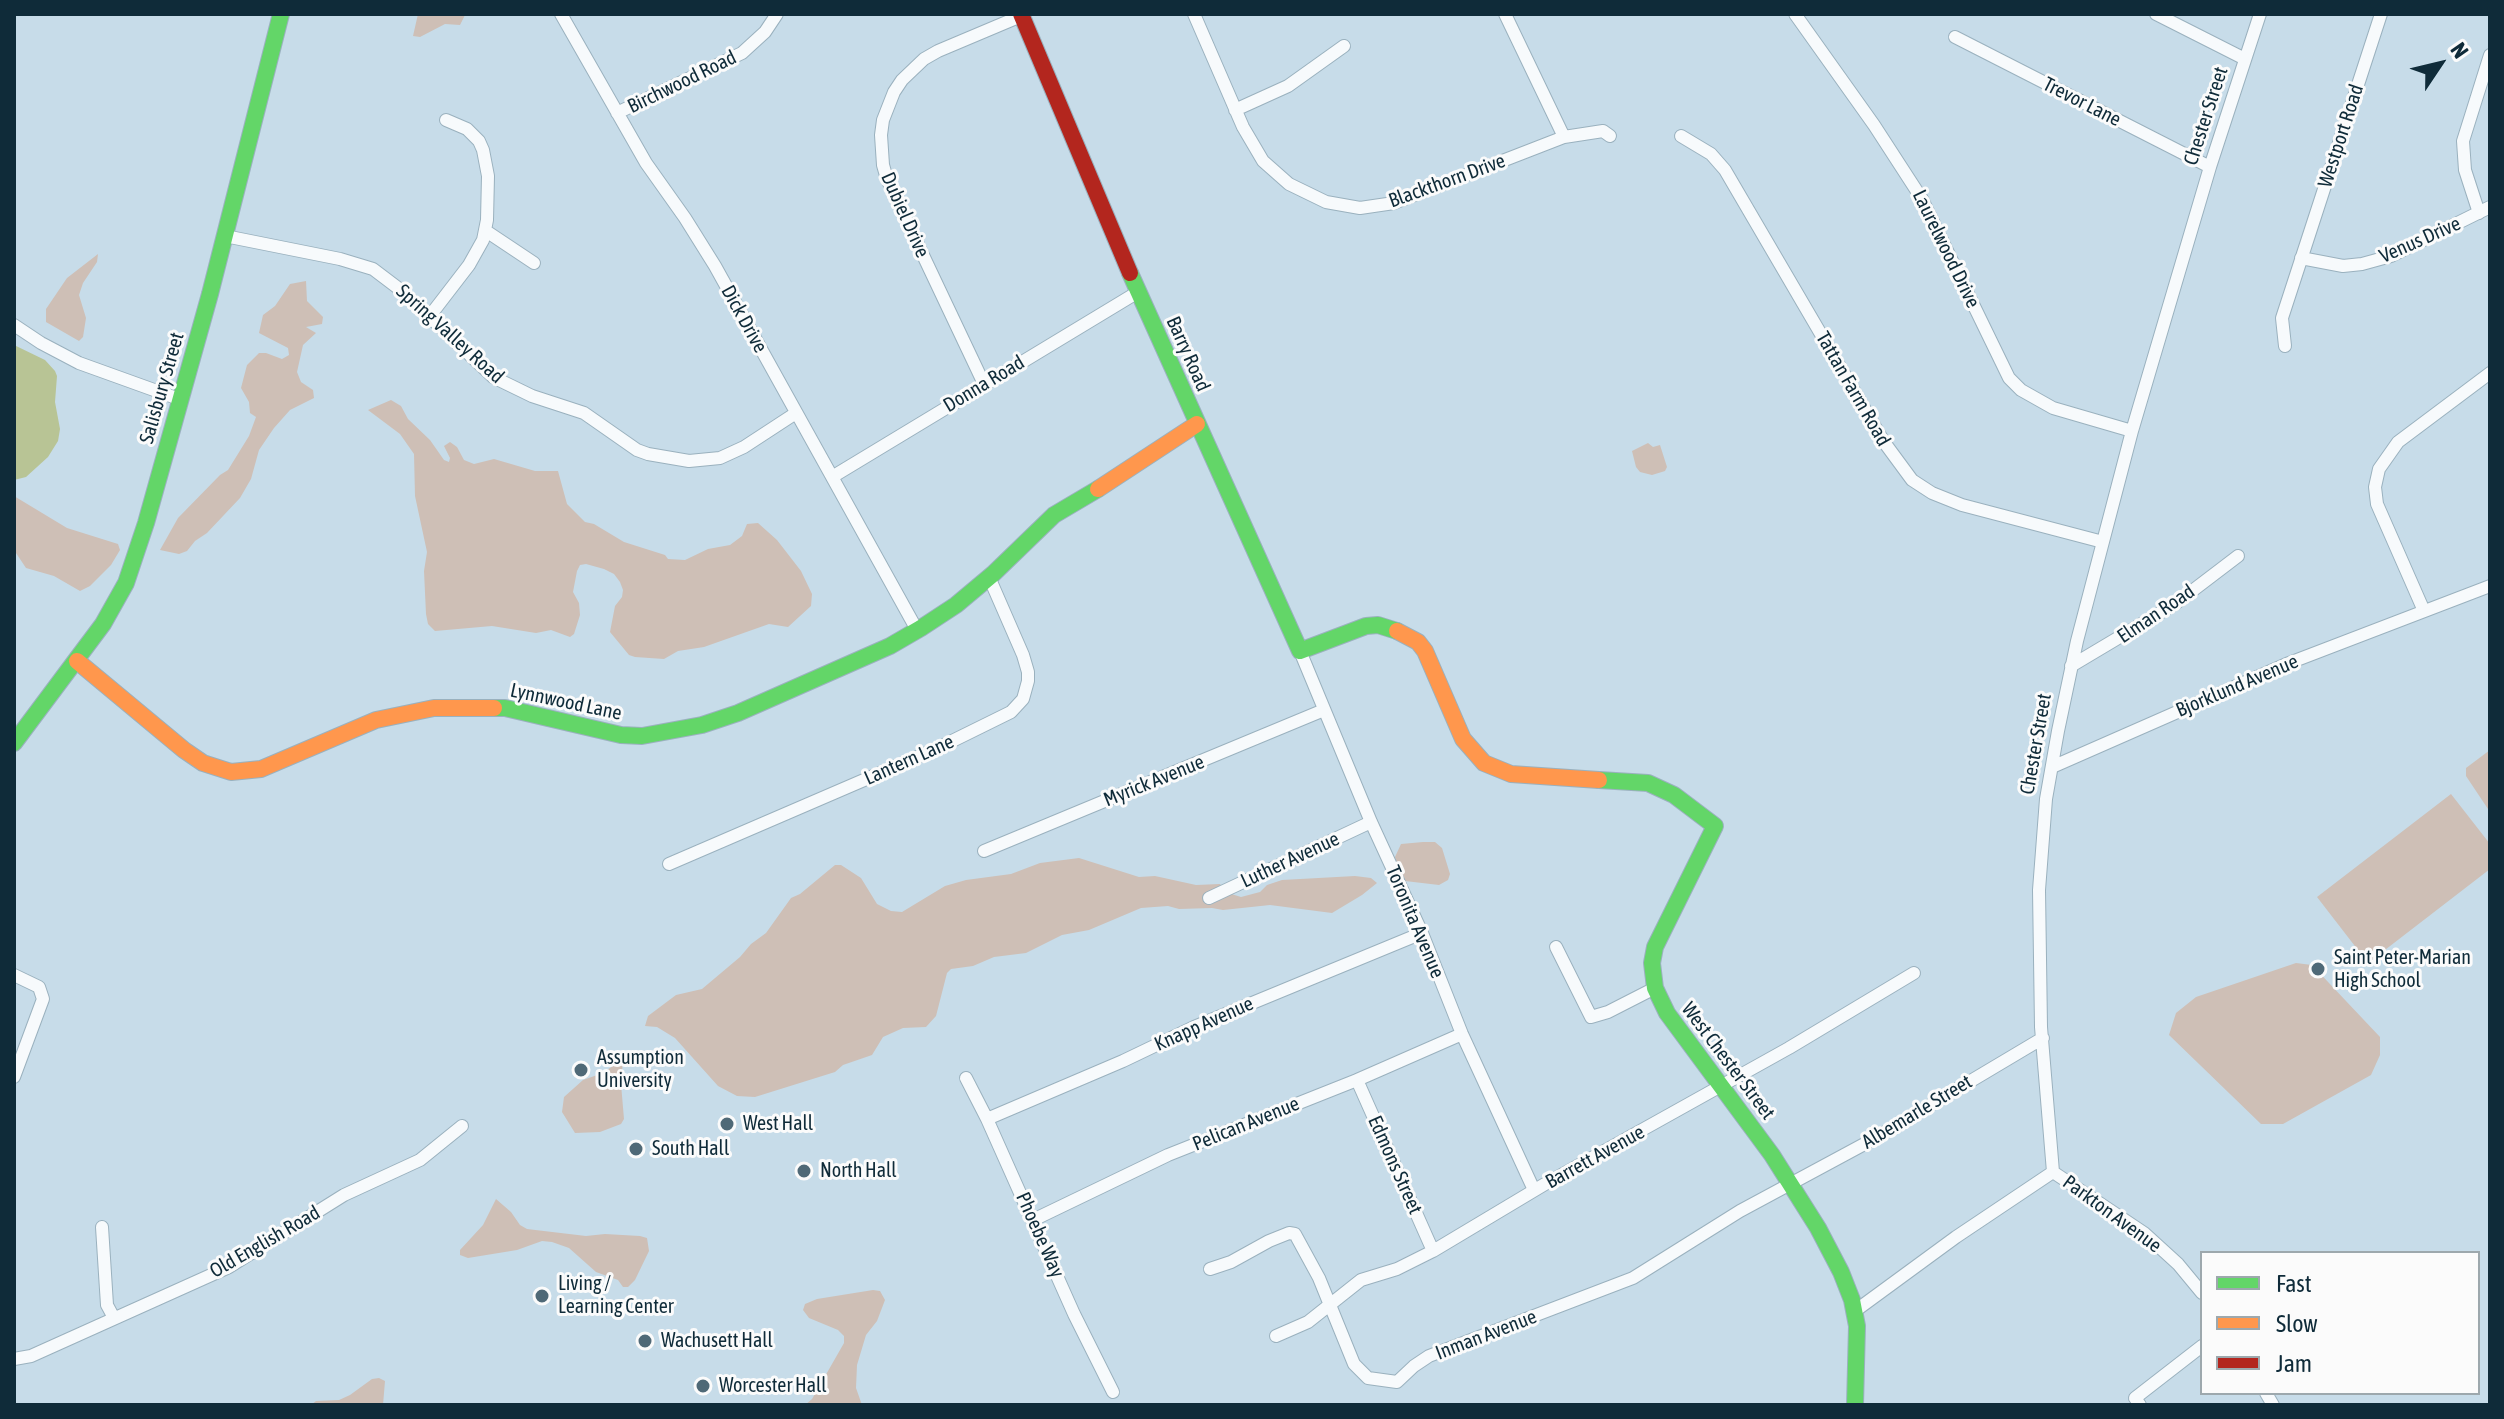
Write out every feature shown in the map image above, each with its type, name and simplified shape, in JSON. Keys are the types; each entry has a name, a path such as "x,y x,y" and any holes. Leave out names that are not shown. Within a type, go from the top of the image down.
{"street":[{"name":"Salisbury Street","path":"14,743 103,624 126,583 146,523 225,236 281,14"},
{"name":"Dick Drive","path":"561,14 655,179 698,237 917,630"},
{"name":"Birchwood Road","path":"617,113 742,53 765,32 777,14"},
{"name":"Blackthorn Drive","path":"1194,14 1252,144 1276,175 1304,194 1326,202 1360,208 1394,203 1564,137 1603,131 1610,136"},
{"path":"1505,14 1564,137"},
{"name":"Laurelwood Drive","path":"1795,14 1892,151 1922,199 2009,378 2021,390 2053,408 2132,431"},
{"path":"2156,14 2245,59"},
{"name":"Chester Street","path":"2053,1172 2043,1038 2040,867 2046,799 2071,666 2132,431 2210,167 2260,14"},
{"name":"Westport Road","path":"2285,346 2282,318 2381,14"},
{"name":"Barry Road","path":"1021,15 1138,292 1300,651"},
{"name":"Dubiel Drive","path":"984,384 887,179 881,135 883,120 894,92 924,59 1021,15"},
{"name":"Trevor Lane","path":"1955,37 2210,167"},
{"path":"1235,110 1288,86 1344,46"},
{"path":"2485,210 2465,170 2463,141 2490,55"},
{"path":"429,317 463,275 486,231 489,192 483,150 467,129 446,120"},
{"name":"Tattan Farm Road","path":"1681,136 1711,154 1725,170 1884,442 1912,480 1932,493 1962,505 2103,542"},
{"name":"Venus Drive","path":"2301,258 2343,266 2362,264 2391,256 2485,210"},
{"path":"486,231 534,263"},
{"name":"Spring Valley Road","path":"225,236 364,265 388,279 476,363 502,382 532,396 584,413 637,450 648,454 689,461 720,458 744,447 796,413"},
{"name":"Donna Road","path":"832,477 1138,292"},
{"path":"14,325 79,363 179,399"},
{"path":"2424,611 2377,504 2375,487 2379,469 2398,442 2490,373"},
{"name":"Lynnwood Lane","path":"77,661 184,750 207,765 231,772 261,769 376,720 434,708 505,708 621,735 642,736 691,728 738,713 890,646 917,630 956,605 1054,515 1101,488 1197,424"},
{"name":"Elman Road","path":"2071,666 2175,604 2238,556"},
{"name":"Lantern Lane","path":"669,864 928,753 1011,712 1023,699 1028,672 989,577"},
{"name":"Bjorklund Avenue","path":"2052,767 2289,663 2490,586"},
{"name":"West Chester Street","path":"1300,651 1358,628 1386,626 1402,632 1418,642 1431,664 1463,739 1484,763 1511,774 1648,783 1674,795 1715,826 1655,947 1652,963 1655,988 1667,1013 1723,1086 1791,1185 1835,1260 1855,1311"},
{"name":"Toronita Avenue","path":"1300,651 1371,822 1422,933 1462,1034 1534,1190"},
{"name":"Myrick Avenue","path":"984,851 1324,710"},
{"name":"Luther Avenue","path":"1209,898 1371,822"},
{"name":"Knapp Avenue","path":"987,1119 1194,1027 1422,933"},
{"path":"1556,947 1591,1017 1608,1012 1655,988"},
{"name":"Barrett Avenue","path":"1276,1336 1308,1322 1361,1280 1397,1269 1433,1251 1914,973"},
{"path":"14,975 41,990 41,1007 14,1077"},
{"name":"Pelican Avenue","path":"1033,1220 1154,1161 1357,1080 1462,1034"},
{"name":"Albemarle Street","path":"1791,1185 2043,1038"},
{"name":"Phoebe Way","path":"966,1078 1113,1392"},
{"name":"Edmons Street","path":"1357,1080 1433,1251"},
{"name":"Old English Road","path":"14,1359 31,1356 229,1267 344,1195 420,1160 462,1126"},
{"path":"1855,1405 1858,1336 1855,1311 1956,1237 2053,1172"},
{"name":"Parkton Avenue","path":"2053,1172 2144,1233 2178,1264 2200,1291"},
{"name":"Inman Avenue","path":"1210,1269 1293,1233 1302,1242 1316,1270 1358,1370 1373,1380 1397,1382 1429,1356 1633,1278 1740,1211 1791,1185"},
{"path":"102,1227 107,1305 114,1318"},
{"path":"2138,1401 2200,1348"}],"shaded area":[{"path":"418,14 465,15 460,25 445,24 420,37 413,36"},
{"path":"98,254 97,262 79,295 86,318 83,337 79,341 46,322 46,309 67,278"},
{"path":"306,281 307,301 323,317 322,324 306,327 316,333 303,345 297,372 301,382 313,390 314,398 290,410 274,428 259,450 251,479 240,498 207,533 179,554 160,550 178,518 228,470 249,436 256,417 250,413 249,402 241,388 247,365 259,353 282,359 289,355 288,348 259,333 263,315 275,306 290,284"},
{"path":"14,345 45,360 55,371 55,402 60,429 58,441 48,457 26,477 14,480"},
{"path":"391,400 401,406 408,419 430,440 444,460 449,462 444,446 450,442 457,447 464,460 474,464 494,459 535,471 558,471 567,504 585,522 624,542 665,555 668,559 685,560 708,549 730,545 742,536 747,524 758,523 777,540 801,571 812,594 811,606 788,627 769,624 704,647 678,651 664,659 635,657 629,655 610,632 615,606 622,597 620,582 614,574 586,564 580,565 577,571 573,592 579,603 580,615 574,634 570,637 551,630 536,633 492,626 435,631 428,624 426,614 424,571 427,552 415,496 414,454 400,434 368,410"},
{"path":"1648,443 1653,447 1660,445 1667,467 1665,471 1652,475 1640,472 1636,467 1632,451"},
{"path":"14,496 67,528 118,544 120,550 111,565 90,586 80,591 54,576 26,568 14,550"},
{"path":"2490,750 2490,812 2466,776 2466,768"},
{"path":"2451,794 2490,844 2490,869 2368,963 2317,897"},
{"path":"1435,842 1442,848 1450,874 1448,880 1439,885 1405,881 1396,864 1395,857 1401,844"},
{"path":"1079,858 1139,877 1155,876 1196,885 1220,884 1228,893 1241,897 1260,892 1267,885 1282,880 1355,876 1371,878 1377,883 1332,913 1270,905 1223,910 1168,906 1141,908 1089,930 1062,935 1026,953 994,957 973,966 951,969 947,973 936,1016 926,1027 903,1028 883,1037 872,1055 843,1065 835,1072 755,1097 737,1096 718,1086 675,1038 657,1027 645,1026 648,1016 676,995 702,989 740,957 766,933 791,898 835,865 841,865 861,878 877,904 891,911 902,912 945,886 1011,874 1040,863"},
{"path":"2296,963 2312,965 2380,1037 2380,1055 2371,1075 2283,1124 2261,1124 2169,1035 2176,1013 2196,997"},
{"path":"623,1060 621,1084 624,1119 621,1124 600,1132 575,1133 562,1112 564,1097 583,1080"},
{"path":"496,1199 527,1229 586,1236 640,1236 647,1238 649,1251 635,1280 628,1287 596,1272 569,1248 552,1242 542,1241 517,1250 468,1258 460,1255 460,1250 483,1225"},
{"path":"880,1291 885,1300 877,1321 866,1335 857,1365 856,1388 862,1405 805,1405 812,1399 844,1343 844,1336 838,1330 809,1318 803,1310 805,1304 817,1299"},
{"path":"372,1379 385,1381 383,1405 311,1405 316,1401 339,1400"}],"traffic: fast":[{"path":"14,743 103,624 126,583 146,523 210,294 281,14"},
{"path":"1130,273 1300,651 1366,626 1378,625 1397,631"},
{"path":"494,708 621,735 642,736 702,725 738,713 890,646 921,628 956,605 993,574 1054,515 1098,489"},
{"path":"1599,780 1648,783 1674,795 1715,826 1655,947 1652,963 1655,988 1667,1013 1772,1155 1818,1228 1841,1272 1852,1300 1857,1326 1855,1405"}],"traffic: slow":[{"path":"1098,489 1197,424"},
{"path":"1397,631 1418,642 1425,651 1463,739 1484,763 1511,774 1599,780"},
{"path":"77,661 184,750 203,763 231,772 261,769 376,720 434,708 494,708"}],"traffic: jam":[{"path":"1021,14 1130,273"}],"place":[{"name":"Saint Peter-Marian High School","path":"2318,969"},
{"name":"Assumption University","path":"581,1070"},
{"name":"West Hall","path":"727,1124"},
{"name":"South Hall","path":"636,1149"},
{"name":"North Hall","path":"804,1171"},
{"name":"Living / Learning Center","path":"542,1296"},
{"name":"Wachusett Hall","path":"645,1341"},
{"name":"Worcester Hall","path":"703,1386"}]}
